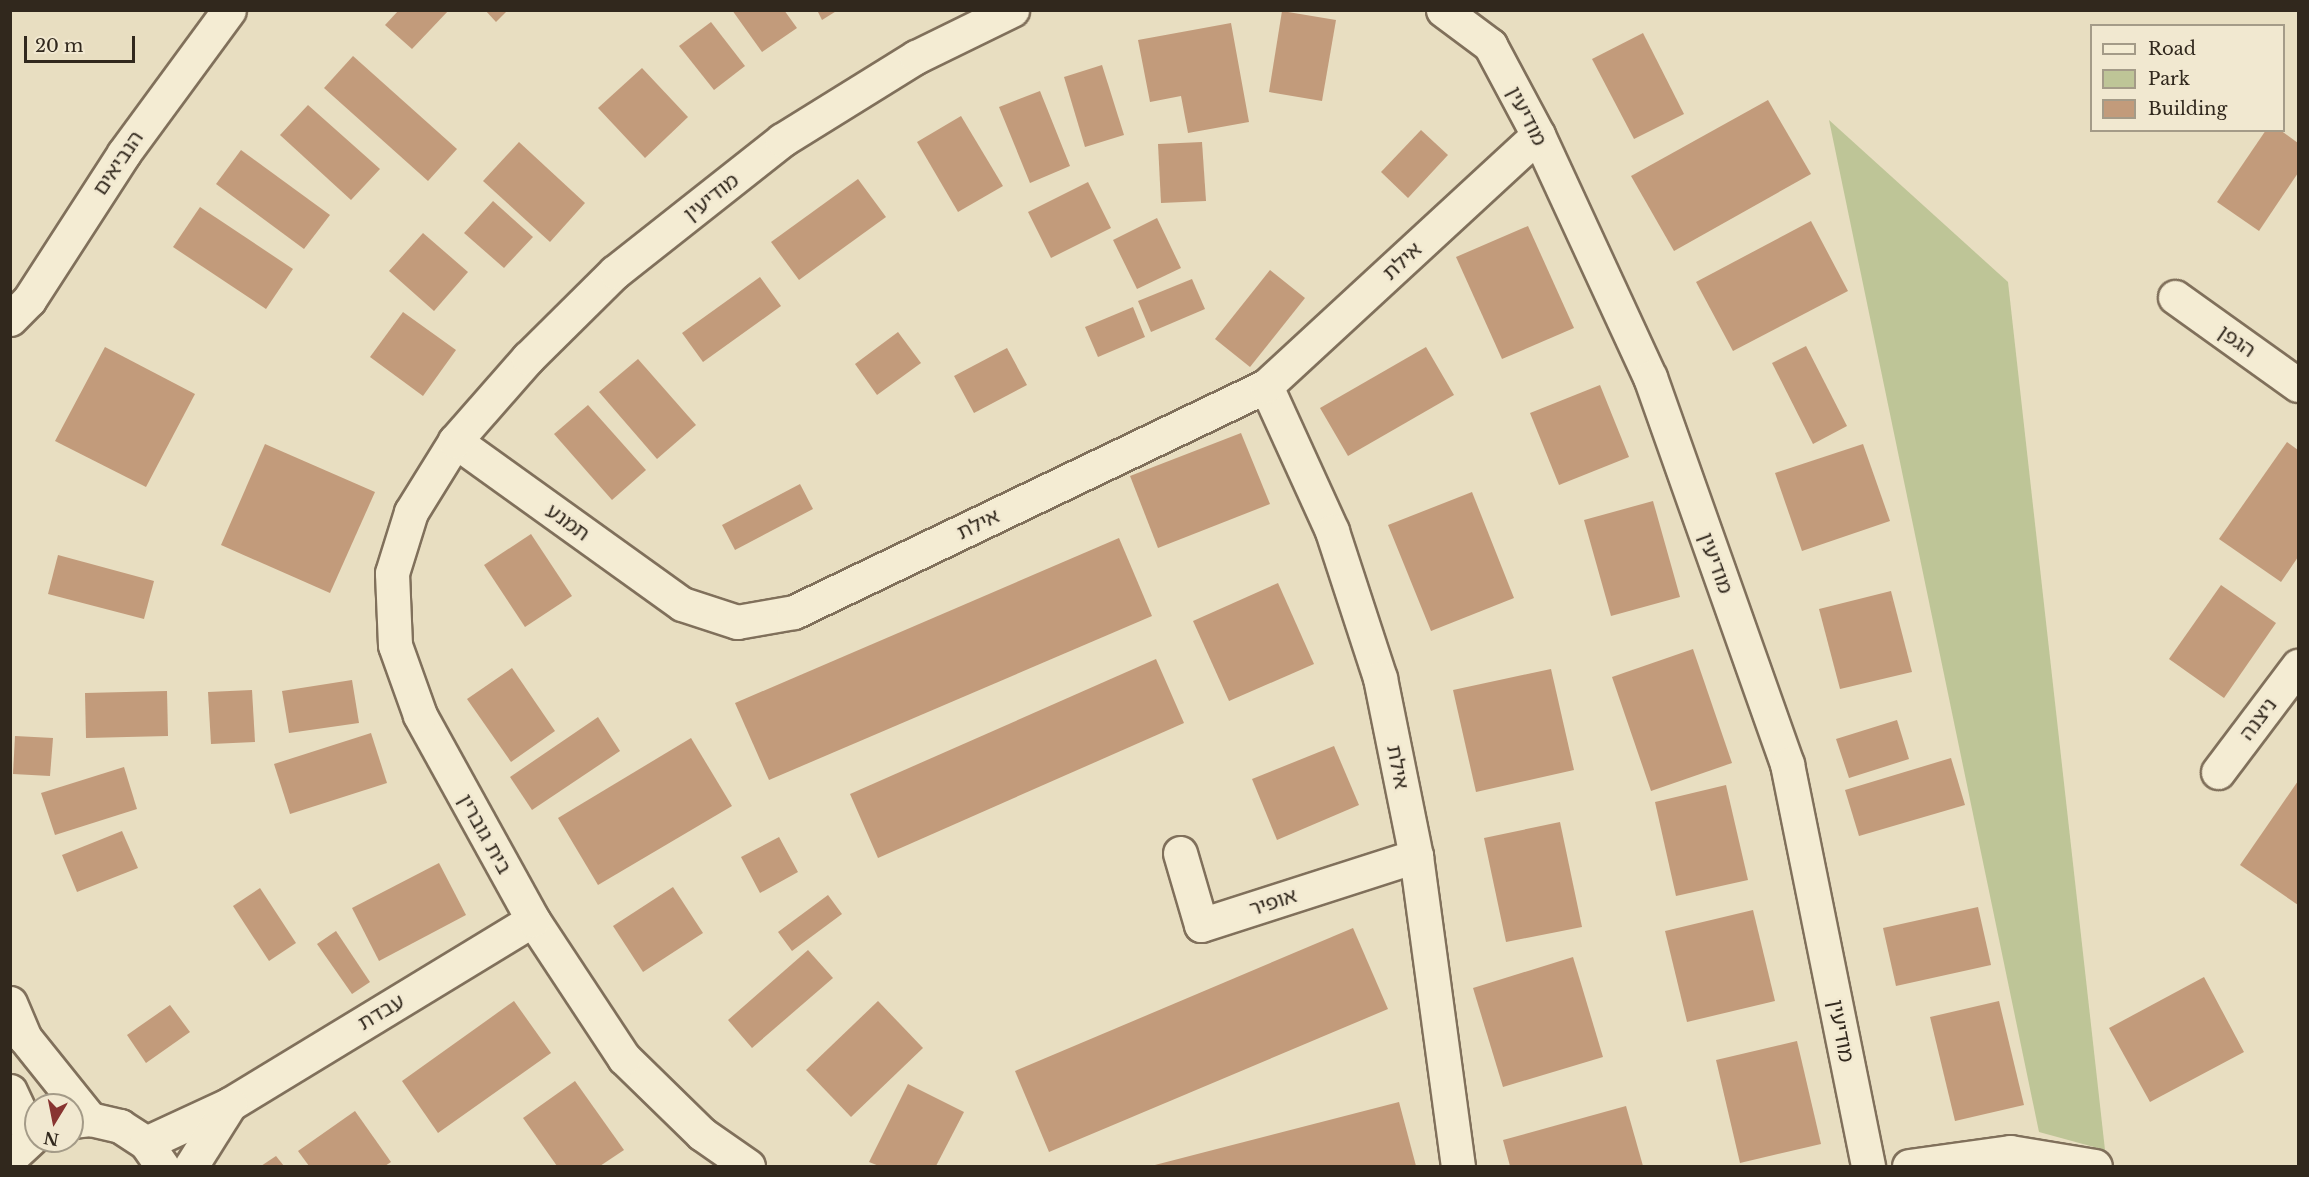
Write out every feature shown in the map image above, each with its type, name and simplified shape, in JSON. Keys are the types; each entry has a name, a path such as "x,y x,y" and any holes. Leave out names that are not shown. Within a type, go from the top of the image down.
{"street":[{"name":"הנביאים","path":"10,319 29,300 124,153 230,10"},
{"name":"מודיעין","path":"455,441 528,358 615,272 782,140 916,57 1012,10"},
{"name":"מודיעין","path":"1443,10 1490,45 1538,135 1650,377 1787,764 1868,1167"},
{"name":"אילת","path":"682,604 737,622 794,612 1266,386 1538,135"},
{"name":"הגפן","path":"2175,297 2298,385"},
{"name":"אילת","path":"1266,386 1332,531 1380,678 1416,856 1458,1167"},
{"name":"תמנע","path":"455,441 682,604"},
{"name":"בית גוברין","path":"455,441 411,512 392,573 395,645 420,715 533,920 624,1058 702,1134 748,1167"},
{"name":"ניצנה","path":"2218,772 2298,666"},
{"name":"אופיר","path":"1180,853 1201,925 1416,856"},
{"name":"עבדת","path":"154,1155 230,1104 533,920"},
{"path":"10,1004 25,1038 63,1093"},
{"path":"10,1091 24,1136"},
{"name":"עבדת","path":"190,1167 230,1104"},
{"path":"84,1120 120,1126 154,1155"},
{"path":"1909,1167 2010,1152 2095,1167"}],"green space":[{"path":"1829,120 2008,282 2105,1150 2039,1132"}],"building":[{"path":"399,10 449,10 412,49 385,25"},
{"path":"485,10 508,10 496,22"},
{"path":"732,10 784,10 797,28 762,52"},
{"path":"817,10 838,10 822,20"},
{"path":"1282,11 1336,20 1322,101 1269,92"},
{"path":"711,22 745,66 714,90 679,46"},
{"path":"1231,23 1249,122 1188,133 1181,96 1150,102 1138,40"},
{"path":"1643,33 1684,114 1634,139 1592,59"},
{"path":"353,56 457,149 428,181 324,88"},
{"path":"1102,65 1124,135 1085,147 1064,77"},
{"path":"642,68 688,117 645,158 598,108"},
{"path":"1040,91 1070,166 1030,183 999,107"},
{"path":"1768,100 1811,174 1674,251 1631,176"},
{"path":"308,105 380,169 351,200 280,135"},
{"path":"961,116 1003,186 958,212 917,142"},
{"path":"1421,130 1448,155 1408,198 1381,172"},
{"path":"2265,132 2283,132 2298,143 2298,173 2259,231 2217,202"},
{"path":"519,142 585,203 550,242 483,181"},
{"path":"1202,142 1206,201 1161,203 1158,144"},
{"path":"241,150 330,215 304,249 216,184"},
{"path":"858,179 886,217 799,280 771,242"},
{"path":"1088,182 1111,228 1051,258 1028,212"},
{"path":"493,201 533,237 504,268 464,233"},
{"path":"200,207 293,269 266,309 173,247"},
{"path":"1157,218 1181,268 1137,289 1113,240"},
{"path":"1811,221 1848,291 1733,351 1696,282"},
{"path":"1528,226 1574,328 1502,359 1456,257"},
{"path":"423,233 468,272 434,311 389,271"},
{"path":"1270,270 1305,298 1250,367 1215,339"},
{"path":"760,277 781,306 703,362 682,333"},
{"path":"1192,279 1205,309 1151,332 1138,301"},
{"path":"1133,307 1145,337 1098,357 1085,327"},
{"path":"403,312 456,350 423,396 370,357"},
{"path":"898,332 921,363 877,395 855,364"},
{"path":"1806,346 1847,426 1813,444 1772,363"},
{"path":"105,347 195,394 146,487 55,441"},
{"path":"1426,347 1454,395 1348,456 1320,408"},
{"path":"1007,348 1027,385 974,413 954,376"},
{"path":"638,359 696,425 657,459 599,392"},
{"path":"1600,385 1629,457 1559,485 1530,413"},
{"path":"588,405 646,470 612,500 554,434"},
{"path":"1241,433 1270,504 1158,548 1130,476"},
{"path":"2287,442 2298,450 2298,557 2281,582 2219,539"},
{"path":"265,444 375,492 330,593 221,545"},
{"path":"1863,444 1890,521 1802,551 1775,473"},
{"path":"800,484 813,509 735,550 722,525"},
{"path":"1472,492 1514,598 1431,631 1388,525"},
{"path":"1653,501 1680,597 1611,616 1584,520"},
{"path":"531,534 572,596 525,627 484,565"},
{"path":"1119,538 1152,616 769,780 735,703"},
{"path":"58,555 154,581 144,619 48,594"},
{"path":"1278,583 1314,664 1229,701 1193,621"},
{"path":"2221,585 2276,623 2224,698 2169,659"},
{"path":"1891,591 1912,672 1840,689 1819,609"},
{"path":"1693,649 1732,763 1651,791 1612,677"},
{"path":"1156,659 1184,723 878,858 850,794"},
{"path":"512,668 555,731 511,762 467,699"},
{"path":"1551,669 1574,770 1476,792 1453,690"},
{"path":"352,680 359,723 289,733 282,691"},
{"path":"252,690 255,742 211,744 208,692"},
{"path":"167,691 168,736 86,738 85,693"},
{"path":"598,717 620,751 532,810 510,777"},
{"path":"1897,720 1909,759 1849,778 1836,739"},
{"path":"371,733 387,783 290,814 274,764"},
{"path":"15,736 53,738 50,776 13,774"},
{"path":"691,738 732,806 598,885 558,818"},
{"path":"1334,746 1359,805 1277,840 1252,779"},
{"path":"1951,758 1965,805 1859,836 1845,790"},
{"path":"124,767 137,809 55,835 41,793"},
{"path":"2298,781 2298,905 2240,865"},
{"path":"1726,785 1748,880 1676,896 1655,802"},
{"path":"1560,822 1582,927 1506,942 1484,838"},
{"path":"122,831 138,868 77,892 62,855"},
{"path":"779,837 798,872 760,893 741,857"},
{"path":"439,863 466,915 379,961 352,908"},
{"path":"673,887 703,933 643,972 613,926"},
{"path":"260,888 296,943 269,961 233,906"},
{"path":"828,895 842,914 792,951 778,932"},
{"path":"1978,907 1991,965 1896,986 1883,928"},
{"path":"1753,910 1775,1001 1687,1022 1665,931"},
{"path":"1353,928 1388,1009 1049,1152 1015,1071"},
{"path":"336,931 370,982 352,994 317,944"},
{"path":"808,950 833,978 752,1048 728,1020"},
{"path":"1573,957 1603,1057 1503,1087 1473,988"},
{"path":"2204,977 2244,1052 2150,1102 2109,1028"},
{"path":"514,1001 551,1053 438,1133 402,1081"},
{"path":"878,1001 923,1048 851,1117 806,1070"},
{"path":"1999,1001 2024,1105 1955,1121 1930,1017"},
{"path":"170,1005 190,1032 146,1063 127,1035"},
{"path":"1797,1041 1821,1144 1740,1163 1716,1060"},
{"path":"575,1081 624,1150 600,1166 557,1166 523,1118"},
{"path":"908,1084 964,1112 936,1166 879,1166 869,1162"},
{"path":"1399,1102 1416,1166 1151,1166"},
{"path":"1626,1106 1643,1166 1510,1166 1503,1140"},
{"path":"355,1111 391,1162 385,1166 309,1166 298,1151"},
{"path":"276,1156 284,1166 261,1166"}]}
